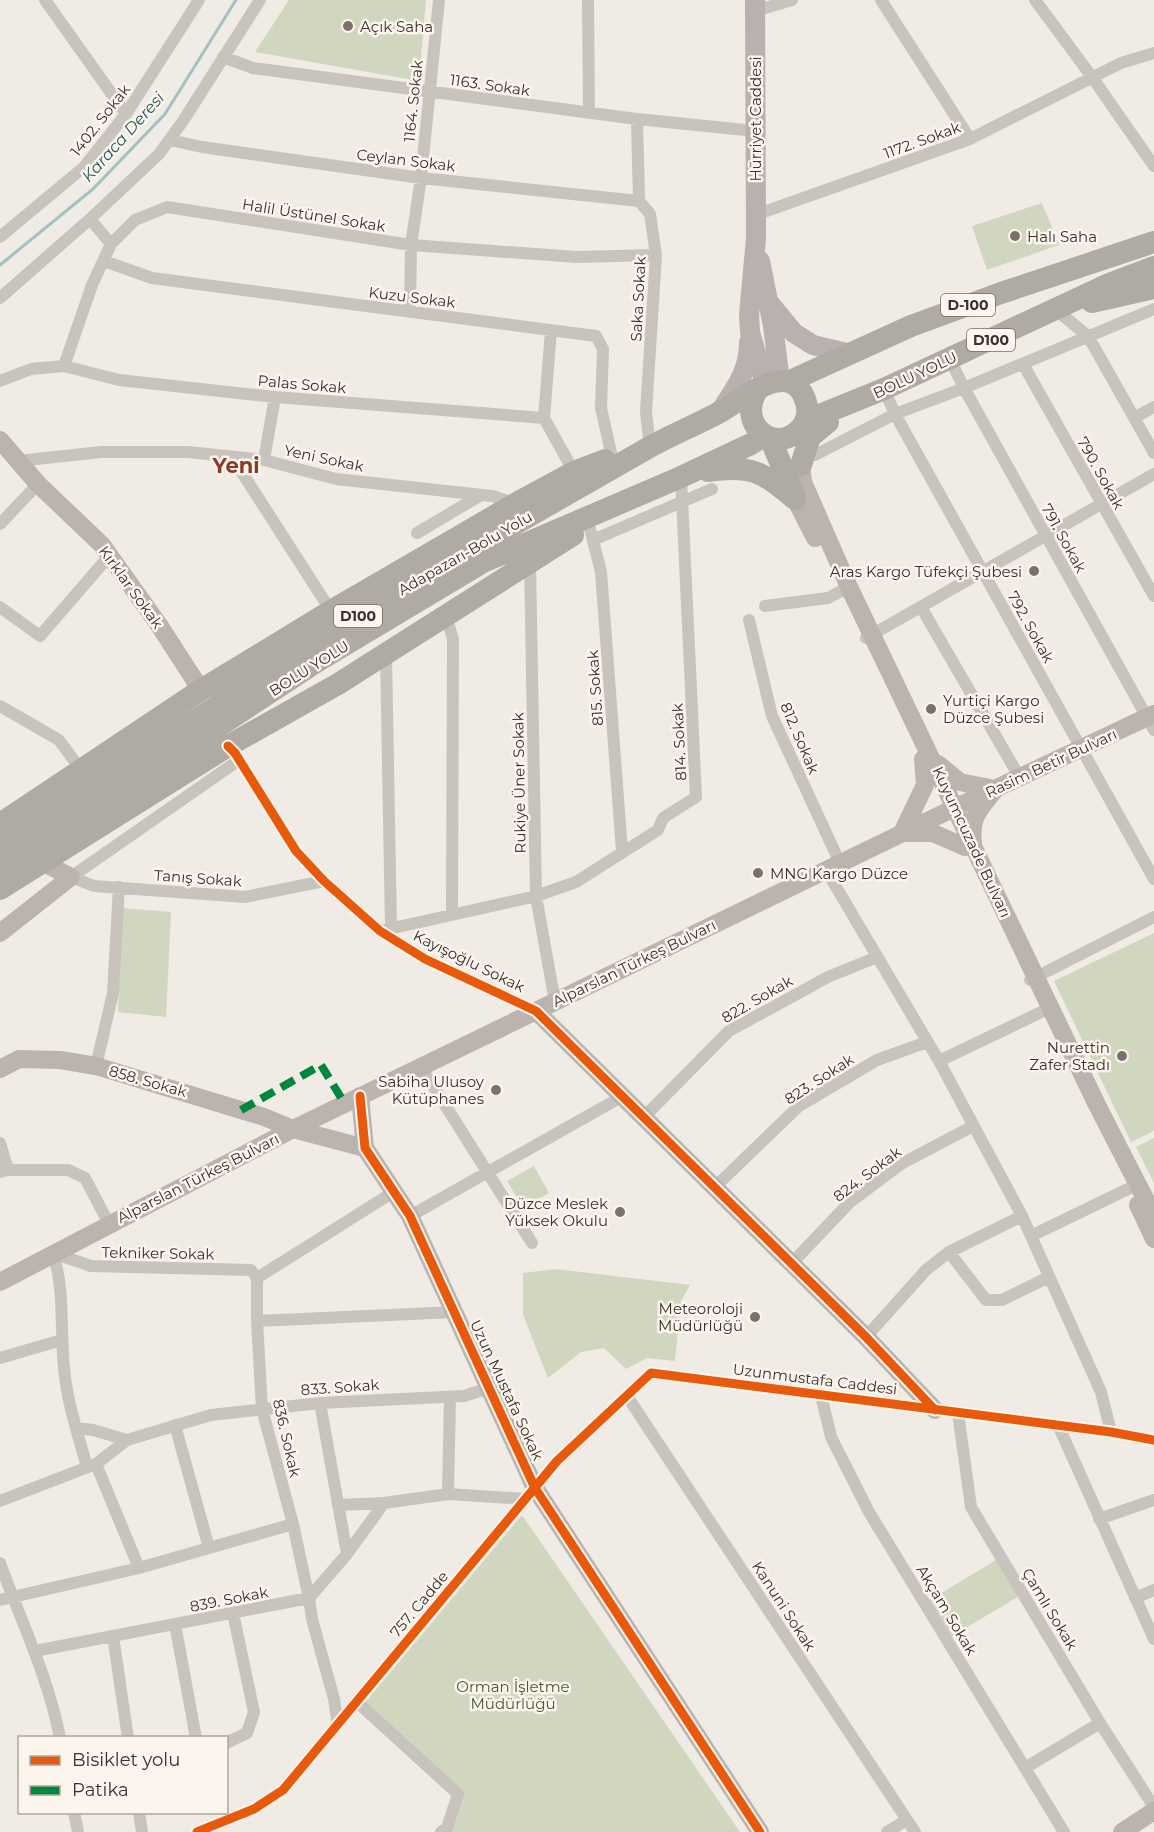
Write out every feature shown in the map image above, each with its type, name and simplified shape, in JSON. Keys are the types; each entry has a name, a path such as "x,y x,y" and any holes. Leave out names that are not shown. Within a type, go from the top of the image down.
{"highway":[{"path":"1001,293 1154,231"},
{"name":"Adapazarı-Bolu Yolu","path":"0,848 380,602 650,447 773,384 851,354 911,326 1154,242"},
{"name":"BOLU YOLU","path":"799,428 1109,284 1154,267"},
{"path":"1056,310 1154,288"},
{"path":"795,499 768,437 754,424 751,415 750,405 773,384 796,386 803,393 808,412 799,428 808,460"},
{"path":"808,460 810,437 849,405"},
{"name":"D100","path":"768,437 785,437 799,428"},
{"name":"BOLU YOLU","path":"0,870 316,662 483,562 768,437"},
{"path":"0,824 201,690 515,504 574,472 612,457 650,447"},
{"path":"685,475 735,467 758,472 773,480 795,499"},
{"path":"0,889 42,862 233,753 530,562 591,532 629,499"}],"main road":[{"name":"Hürriyet Caddesi","path":"755,5 756,238 749,315 750,332 773,384"},
{"name":"Hürriyet Caddesi","path":"756,238 768,301 773,384"},
{"path":"768,301 794,333 813,345 851,354"},
{"path":"720,412 743,378 749,353 749,315"},
{"name":"Kırklar Sokak","path":"0,440 38,484 102,545 159,625 201,690"},
{"name":"Kuyumcuzade Bulvarı","path":"808,460 803,482 845,589"},
{"name":"Kuyumcuzade Bulvarı","path":"795,499 845,589 1048,1009 1141,1195 1154,1216"},
{"name":"Rasim Betir Bulvarı","path":"951,809 1082,749 1152,720"},
{"path":"928,760 960,782 995,789 977,813 971,828 969,846 933,832 902,833 924,785 928,760"},
{"name":"Alparslan Türkeş Bulvarı","path":"0,1282 293,1129 951,809"},
{"path":"0,933 71,877 42,862"},
{"path":"536,1011 792,1263 935,1410"},
{"name":"858. Sokak","path":"0,1069 19,1059 60,1060 96,1066 264,1117 293,1129 365,1148"},
{"name":"Uzun Mustafa Sokak","path":"360,1096 365,1148 410,1216 489,1388 530,1493 760,1832"},
{"name":"Kuyumcuzade Bulvarı","path":"1141,1195 1154,1239"},
{"path":"1122,1832 1154,1809"}],"street":[{"path":"45,0 126,114"},
{"name":"1402. Sokak","path":"0,237 84,167 126,114 199,0"},
{"path":"0,298 90,219 159,154 260,0"},
{"name":"1164. Sokak","path":"410,312 411,245 439,0"},
{"path":"588,0 589,113"},
{"path":"755,5 792,0"},
{"path":"881,0 970,139"},
{"path":"1035,0 1154,166"},
{"name":"1172. Sokak","path":"755,215 970,139 1121,63 1154,53"},
{"name":"1163. Sokak","path":"223,57 253,68 589,113 755,131"},
{"name":"Saka Sokak","path":"637,119 639,201 650,214 656,255 646,412 650,447"},
{"name":"Ceylan Sokak","path":"170,140 202,147 420,178 639,201"},
{"name":"Halil Üstünel Sokak","path":"64,366 92,285 111,244 135,220 167,207 411,245 578,258 656,255"},
{"path":"90,219 111,244"},
{"name":"Kuzu Sokak","path":"104,261 152,278 596,336 603,349 601,408 612,457"},
{"path":"808,460 895,414 964,388 1154,309"},
{"path":"1056,310 1088,336 1154,453"},
{"path":"551,330 544,418 574,472"},
{"name":"791. Sokak","path":"950,359 1046,536 1152,720"},
{"name":"790. Sokak","path":"1023,364 1154,596"},
{"name":"Palas Sokak","path":"0,381 32,369 64,366 119,380 275,397 544,418"},
{"name":"792. Sokak","path":"884,389 895,414 1154,879"},
{"path":"264,460 275,397"},
{"path":"1134,418 1154,407"},
{"name":"Yeni Sokak","path":"18,461 101,452 188,452 264,460 336,479 482,495 515,504"},
{"path":"232,457 331,611"},
{"path":"868,636 1154,474"},
{"name":"814. Sokak","path":"386,930 536,896 576,882 658,830 663,818 696,797 682,502 685,475"},
{"path":"0,525 38,484"},
{"path":"591,532 682,502 712,489"},
{"path":"417,533 482,495"},
{"name":"815. Sokak","path":"591,532 601,572 622,851"},
{"path":"0,607 40,636 110,556"},
{"name":"Rukiye Üner Sokak","path":"530,562 536,896 555,1002"},
{"path":"765,606 817,600 845,589"},
{"path":"921,607 1020,778"},
{"path":"446,616 453,639 452,915"},
{"name":"812. Sokak","path":"749,620 772,716 833,867 877,957 939,1060 972,1126 1022,1216 1101,1392 1111,1432"},
{"path":"386,654 386,930"},
{"path":"0,706 59,740 81,770"},
{"path":"71,877 233,753"},
{"name":"Kayışoğlu Sokak","path":"233,753 296,851 324,881 425,959 536,1011"},
{"name":"Tanış Sokak","path":"71,877 94,886 245,897 324,881"},
{"path":"96,1066 113,993 119,887"},
{"path":"1033,978 1154,917"},
{"name":"822. Sokak","path":"645,1117 729,1031 828,977 877,957"},
{"path":"939,1060 1048,1009"},
{"name":"823. Sokak","path":"715,1187 799,1106 877,1060 927,1042"},
{"path":"421,1067 532,1243"},
{"path":"410,1216 623,1096"},
{"name":"824. Sokak","path":"792,1263 849,1203 901,1164 972,1126"},
{"path":"0,1143 5,1168 68,1170 85,1178 109,1224"},
{"path":"258,1278 395,1191"},
{"path":"1031,1236 1141,1195"},
{"path":"866,1337 926,1270 949,1252 1022,1216"},
{"path":"949,1252 986,1300 1002,1300 1049,1277"},
{"path":"53,1253 59,1273 67,1391 76,1428 139,1568"},
{"name":"Tekniker Sokak","path":"53,1253 91,1266 250,1270 258,1278"},
{"name":"836. Sokak","path":"258,1278 257,1321 262,1409 292,1524 312,1619 334,1699 338,1725"},
{"path":"257,1321 455,1312"},
{"path":"0,1358 62,1340"},
{"name":"Uzunmustafa Caddesi","path":"651,1373 1111,1432 1154,1440"},
{"name":"757. Cadde","path":"197,1832 254,1809 283,1790 557,1461 651,1373"},
{"name":"833. Sokak","path":"0,1502 91,1465 127,1440 211,1415 321,1402 464,1396 489,1388"},
{"name":"Akçam Sokak","path":"821,1395 831,1437 869,1512 1064,1832"},
{"path":"448,1494 450,1396"},
{"name":"Kanuni Sokak","path":"627,1396 915,1832"},
{"path":"321,1402 347,1554"},
{"name":"Çamlı Sokak","path":"958,1413 972,1506 1100,1723 1154,1809"},
{"path":"175,1425 209,1548"},
{"path":"1058,1425 1154,1640"},
{"path":"76,1428 93,1430 127,1440"},
{"path":"338,1505 384,1503 448,1494 530,1493"},
{"path":"1099,1519 1154,1500"},
{"path":"309,1598 347,1554 384,1503"},
{"path":"6,1598 139,1568 292,1524"},
{"path":"0,1563 6,1598 35,1651 55,1711 60,1736"},
{"path":"1135,1598 1154,1590"},
{"name":"839. Sokak","path":"35,1651 309,1598"},
{"path":"228,1742 247,1733 254,1712 233,1614"},
{"path":"175,1624 196,1736"},
{"path":"112,1636 128,1736"},
{"path":"356,1701 458,1794 447,1828 441,1832"},
{"path":"1025,1768 1100,1723"},
{"path":"74,1814 78,1832"},
{"path":"139,1814 142,1832"},
{"path":"887,1832 907,1820"}],"green space":[{"name":"Açık Saha","path":"289,0 426,0 419,81 255,52"},
{"name":"Halı Saha","path":"1042,203 1059,245 987,270 972,226"},
{"path":"122,908 171,912 166,1017 118,1012"},
{"name":"Nurettin Zafer Stadı","path":"1154,933 1154,1131 1131,1142 1054,981"},
{"path":"1154,1138 1154,1183 1136,1147"},
{"path":"534,1166 549,1193 523,1208 507,1181"},
{"path":"556,1269 690,1285 681,1301 675,1361 647,1358 626,1369 604,1348 581,1352 548,1378 523,1315 523,1273"},
{"name":"Orman İşletme Müdürlüğü","path":"522,1515 740,1832 444,1832 462,1796 364,1704"},
{"path":"1001,1557 1023,1594 947,1639 925,1603"}],"waterway":[{"name":"Karaca Deresi","path":"0,265 93,189 165,114 236,0"}],"marked path":[{"path":"241,1110 321,1065 345,1104"}],"cycle path":[{"path":"228,746 235,753 296,851 324,881 380,931 425,959 536,1011 866,1337 935,1410"},
{"path":"360,1096 365,1148 410,1216 535,1488 760,1832"},
{"path":"197,1832 254,1809 283,1790 557,1461 651,1373 1111,1432 1154,1440"}],"place":[{"name":"Açık Saha","path":"348,26"},
{"name":"Halı Saha","path":"1015,236"},
{"name":"Aras Kargo Tüfekçi Şubesi","path":"1034,571"},
{"name":"Yurtiçi Kargo Düzce Şubesi","path":"931,709"},
{"name":"MNG Kargo Düzce","path":"758,873"},
{"name":"Nurettin Zafer Stadı","path":"1122,1056"},
{"name":"Sabiha Ulusoy Kütüphanes","path":"496,1090"},
{"name":"Düzce Meslek Yüksek Okulu","path":"620,1212"},
{"name":"Meteoroloji Müdürlüğü","path":"755,1317"}],"district":[{"name":"Yeni","path":"236,465"}]}
